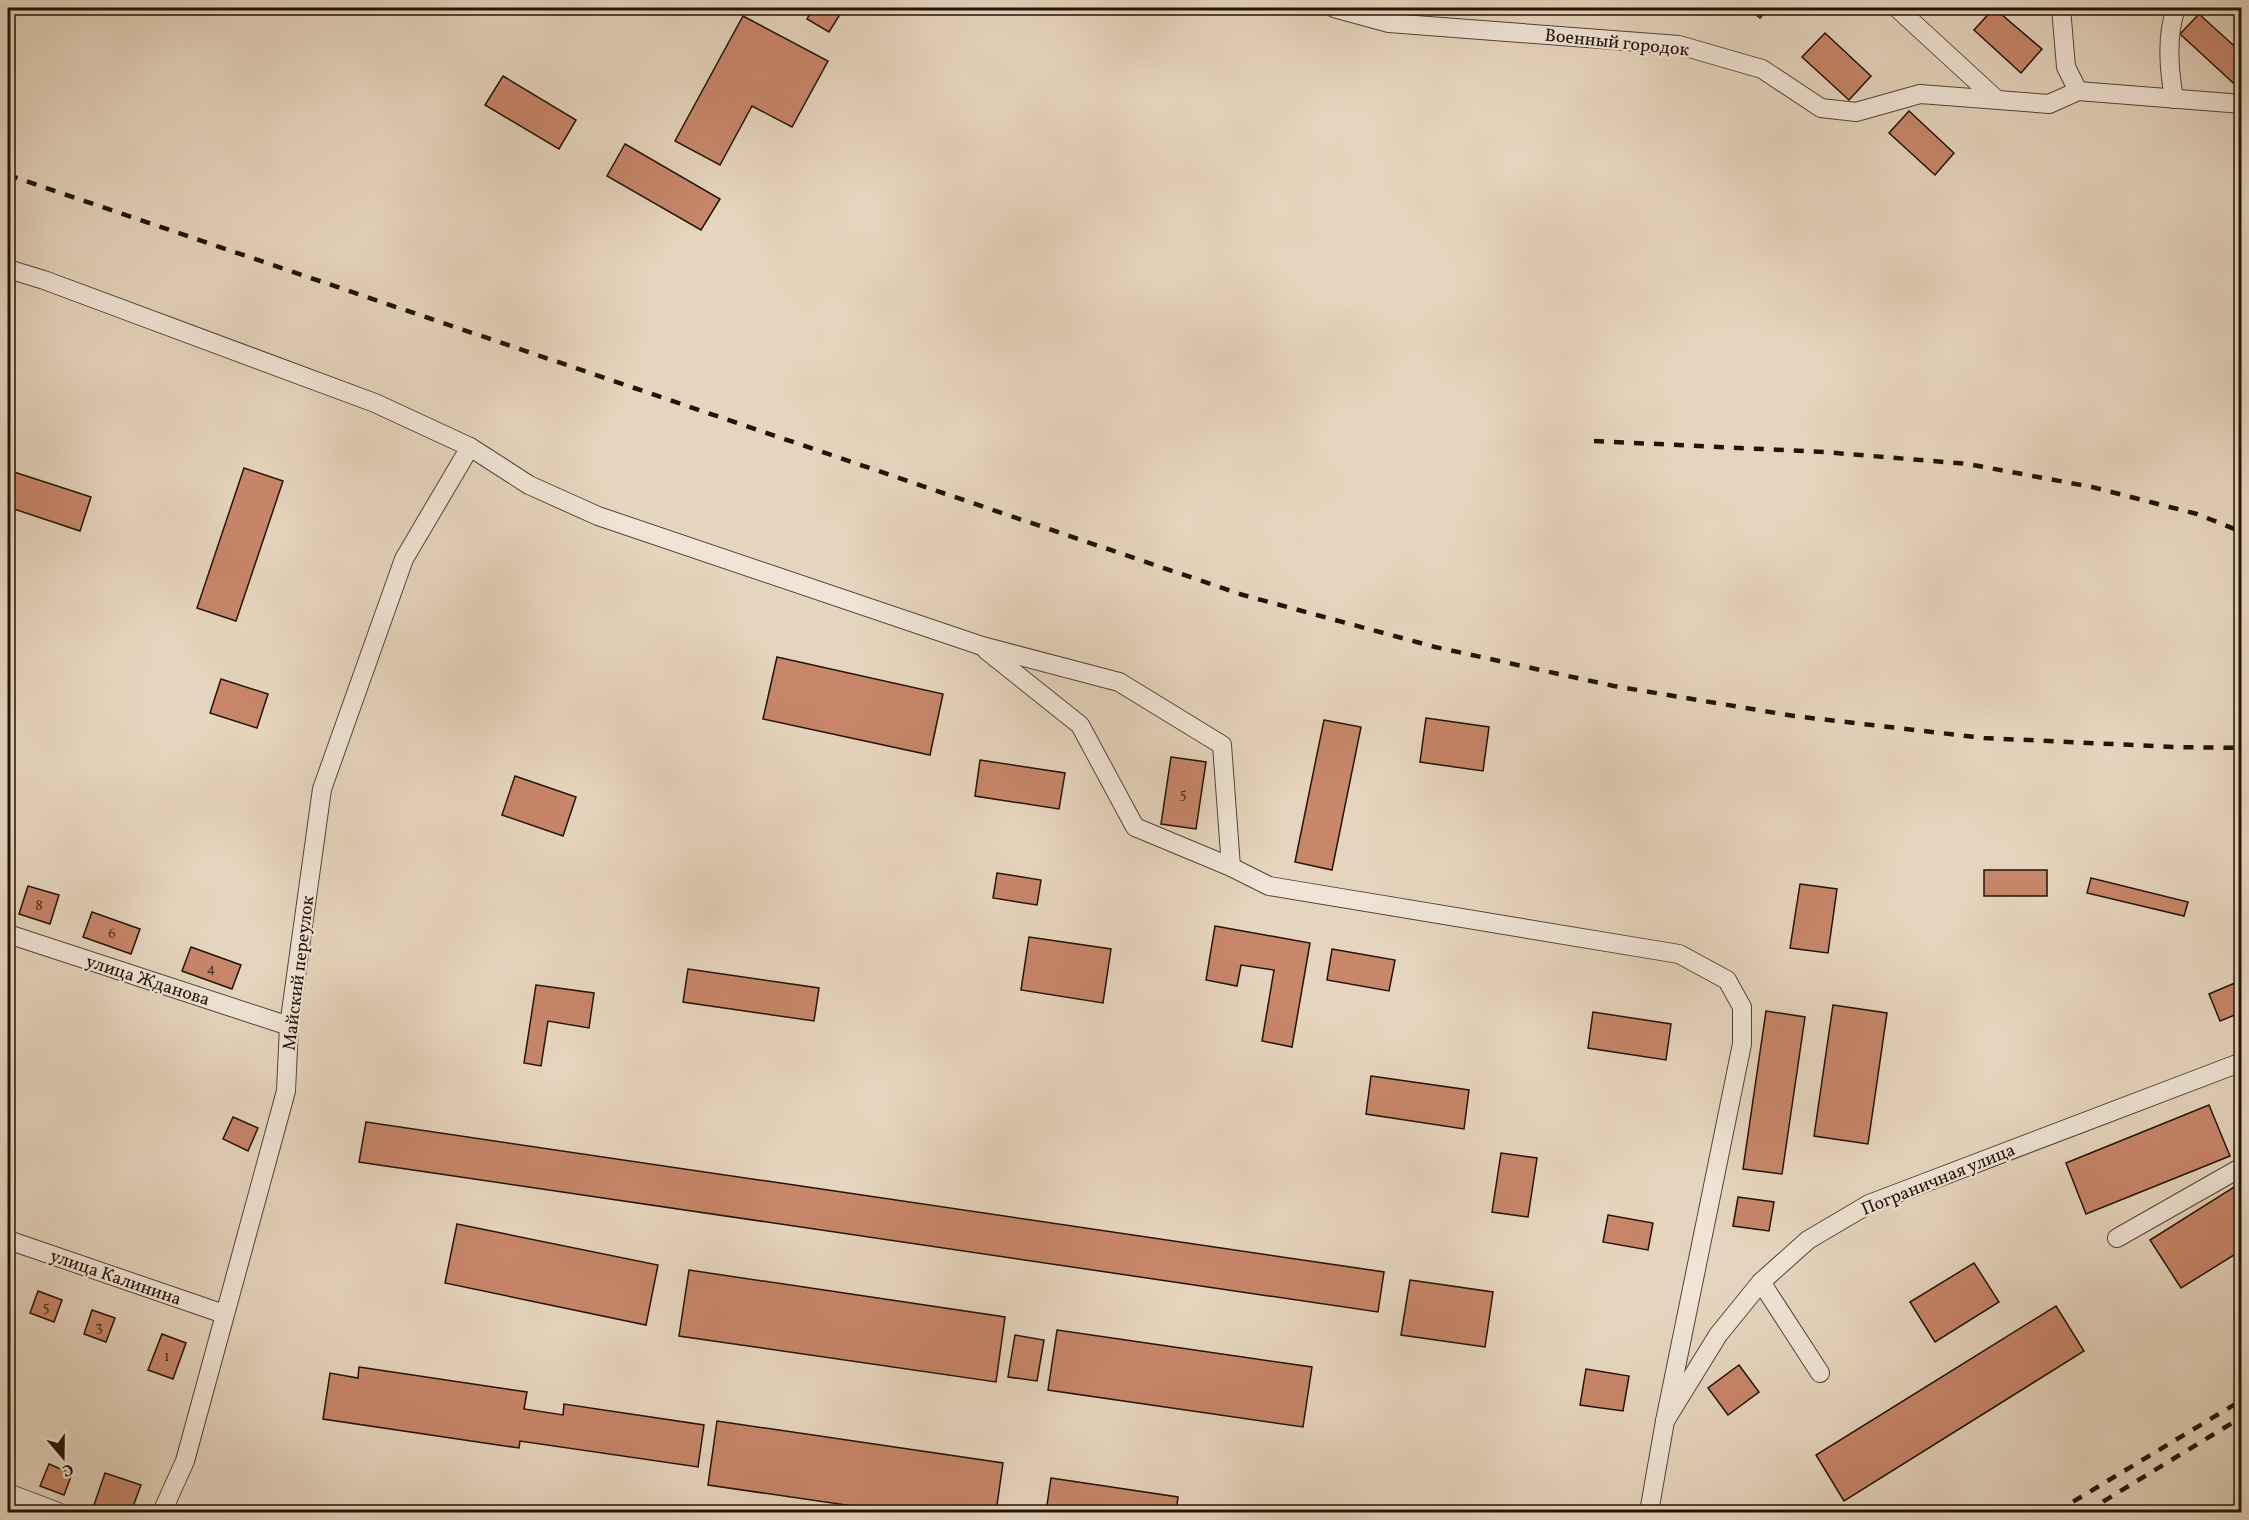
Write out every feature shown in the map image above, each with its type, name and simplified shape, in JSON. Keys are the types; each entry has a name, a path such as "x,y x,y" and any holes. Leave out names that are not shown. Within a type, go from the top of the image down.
{"street":[{"name":"Военный городок","path":"1334,8 1389,23 1679,45 1762,69 1821,108 1856,112 1920,94 2049,104 2078,91 2241,104"},
{"path":"1897,8 1996,99"},
{"path":"2061,8 2066,67 2078,91"},
{"path":"2174,99 2169,71 2169,42 2176,8"},
{"path":"8,269 55,284 375,403 470,447 529,485 598,516 982,646 1119,682 1222,746 1231,867"},
{"name":"Майский переулок","path":"162,1512 185,1461 286,1091 289,1026 322,789 404,559 470,447"},
{"path":"982,646 1080,725 1135,827 1231,867 1269,886 1679,954 1727,980 1742,1007 1742,1044 1665,1421"},
{"name":"улица Жданова","path":"8,934 289,1026"},
{"name":"Пограничная улица","path":"1649,1512 1665,1421 1718,1335 1761,1282 1808,1240 1869,1204 2241,1062"},
{"path":"2117,1238 2241,1167"},
{"name":"улица Калинина","path":"8,1240 224,1314"},
{"path":"1761,1282 1820,1373"},
{"path":"8,1493 57,1512"}],"building":[{"path":"813,8 844,8 829,32 807,19"},
{"path":"1748,8 1769,8 1760,18"},
{"path":"1994,8 2042,49 2021,73 1974,30"},
{"path":"2199,14 2242,53 2242,91 2180,34"},
{"path":"743,16 828,61 792,127 752,106 720,165 675,141"},
{"path":"1825,33 1871,76 1849,100 1802,57"},
{"path":"503,76 576,120 559,149 485,105"},
{"path":"1909,111 1954,153 1935,175 1889,133"},
{"path":"625,144 720,199 701,230 607,176"},
{"path":"244,468 283,481 236,621 197,608"},
{"path":"11,471 91,497 80,531 8,507 8,482"},
{"path":"777,657 943,694 930,755 763,719"},
{"path":"221,679 268,694 257,728 210,713"},
{"path":"1426,718 1489,727 1483,771 1420,762"},
{"path":"1324,720 1361,727 1332,870 1295,862"},
{"path":"1171,757 1206,762 1196,829 1161,824"},
{"path":"980,760 1065,773 1059,809 975,796"},
{"path":"515,776 576,797 563,836 502,815"},
{"path":"1984,870 2047,870 2047,896 1984,896"},
{"path":"997,873 1041,880 1037,905 993,898"},
{"path":"2091,878 2188,902 2184,916 2087,893"},
{"path":"1800,884 1837,889 1828,953 1790,948"},
{"path":"28,886 59,895 50,924 19,914"},
{"path":"92,912 140,929 131,954 83,937"},
{"path":"1215,926 1310,943 1292,1047 1262,1041 1274,970 1241,965 1237,986 1206,980"},
{"path":"1029,937 1111,949 1103,1003 1021,990"},
{"path":"191,947 241,965 232,989 182,971"},
{"path":"1332,949 1395,960 1389,991 1327,980"},
{"path":"688,969 819,988 814,1021 683,1002"},
{"path":"2242,980 2242,1012 2220,1021 2209,994"},
{"path":"536,985 594,993 589,1028 548,1021 541,1066 524,1063"},
{"path":"1833,1005 1887,1013 1868,1144 1814,1136"},
{"path":"1766,1011 1805,1017 1782,1174 1743,1169"},
{"path":"1593,1012 1671,1024 1666,1060 1588,1048"},
{"path":"1371,1076 1469,1090 1464,1129 1366,1114"},
{"path":"2209,1105 2230,1156 2086,1214 2066,1163"},
{"path":"233,1117 258,1128 248,1151 223,1139"},
{"path":"366,1122 1384,1272 1378,1312 359,1162"},
{"path":"1501,1153 1537,1158 1528,1217 1492,1212"},
{"path":"2242,1182 2242,1250 2181,1288 2150,1240"},
{"path":"1738,1197 1774,1202 1769,1231 1733,1226"},
{"path":"1608,1215 1653,1223 1648,1250 1603,1242"},
{"path":"457,1224 658,1265 646,1325 445,1283"},
{"path":"1974,1263 1999,1302 1935,1342 1910,1302"},
{"path":"689,1270 1005,1317 996,1382 679,1336"},
{"path":"1410,1280 1493,1292 1485,1347 1401,1335"},
{"path":"38,1291 62,1300 54,1322 30,1313"},
{"path":"2056,1306 2084,1351 1844,1501 1816,1455"},
{"path":"92,1310 115,1318 106,1342 84,1334"},
{"path":"1057,1330 1312,1367 1303,1427 1048,1390"},
{"path":"162,1334 186,1343 173,1379 148,1370"},
{"path":"1015,1335 1044,1340 1037,1381 1008,1377"},
{"path":"1739,1365 1759,1392 1728,1415 1708,1388"},
{"path":"359,1367 527,1392 524,1409 563,1415 564,1404 704,1425 698,1467 520,1441 519,1448 323,1419 330,1373 358,1378"},
{"path":"1586,1369 1629,1376 1623,1411 1580,1405"},
{"path":"717,1421 1003,1463 996,1512 894,1512 708,1485"},
{"path":"49,1464 72,1474 64,1495 40,1486"},
{"path":"105,1473 141,1485 131,1512 116,1512 94,1505"},
{"path":"1051,1478 1178,1497 1176,1512 1046,1512"}],"railway":[{"path":"8,175 1243,595 1435,647 1614,686 1794,716 1984,738 2242,748"},
{"path":"1594,441 1824,452 1968,464 2092,487 2197,514 2242,532"},
{"path":"2056,1512 2242,1400"},
{"path":"2086,1512 2242,1417"}]}
